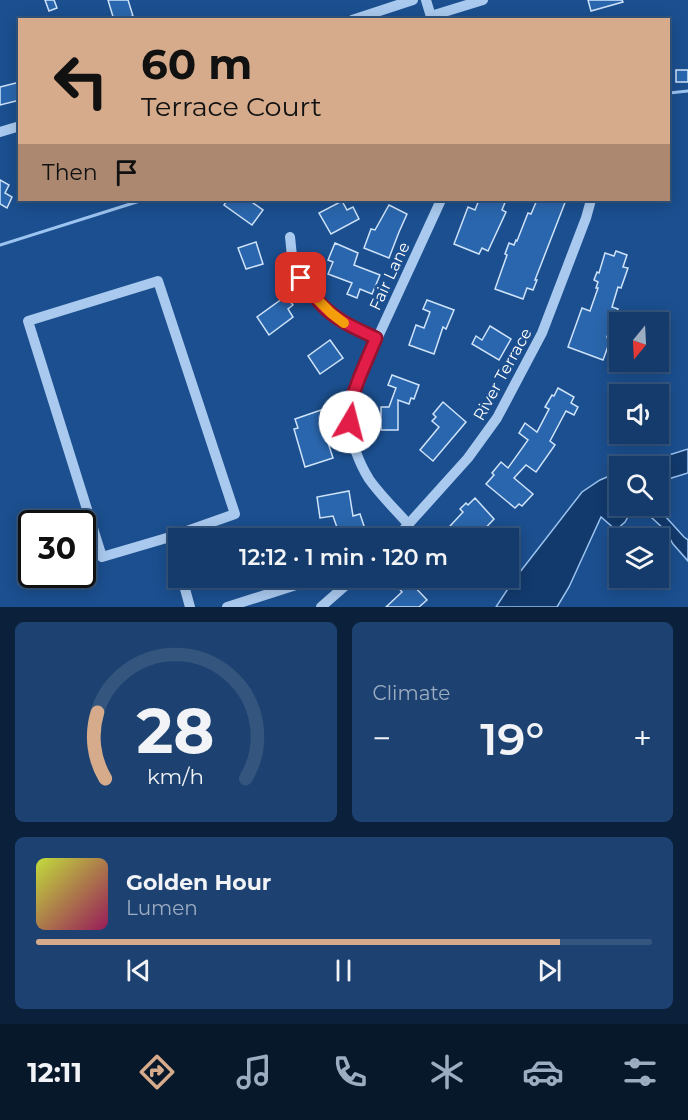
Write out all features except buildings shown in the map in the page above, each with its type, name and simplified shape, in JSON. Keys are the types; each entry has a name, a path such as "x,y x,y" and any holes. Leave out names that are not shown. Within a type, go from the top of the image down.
{"street":[{"path":"357,18 413,0"},
{"path":"426,0 432,18 483,0"},
{"path":"0,132 18,127"},
{"name":"Fair Lane","path":"409,525 369,478 360,459 350,422 353,395 360,376 441,201"},
{"name":"River Terrace","path":"406,528 468,458 497,418 542,333 591,201"},
{"path":"290,237 294,261 301,278 321,304 345,323 376,338"},
{"path":"158,281 235,514 170,537 102,557 28,321 158,281"},
{"path":"185,588 190,607"},
{"path":"227,607 287,588"},
{"path":"321,607 343,588"}],"water":[{"path":"688,449 688,473 669,479 669,456 666,456"},
{"path":"609,476 609,516 628,516 618,528 614,528 601,517 569,587 557,607 496,607 508,588 519,588 519,573 582,492"},
{"path":"650,516 665,516 688,540 688,561 673,544 669,537 669,528 663,528"}],"waterway":[{"path":"670,93 688,91"},
{"path":"0,245 140,201"}],"slow traffic":[{"path":"316,298 344,323"}],"route":[{"path":"301,278 331,313 345,323 376,338 353,395 350,422"}]}
